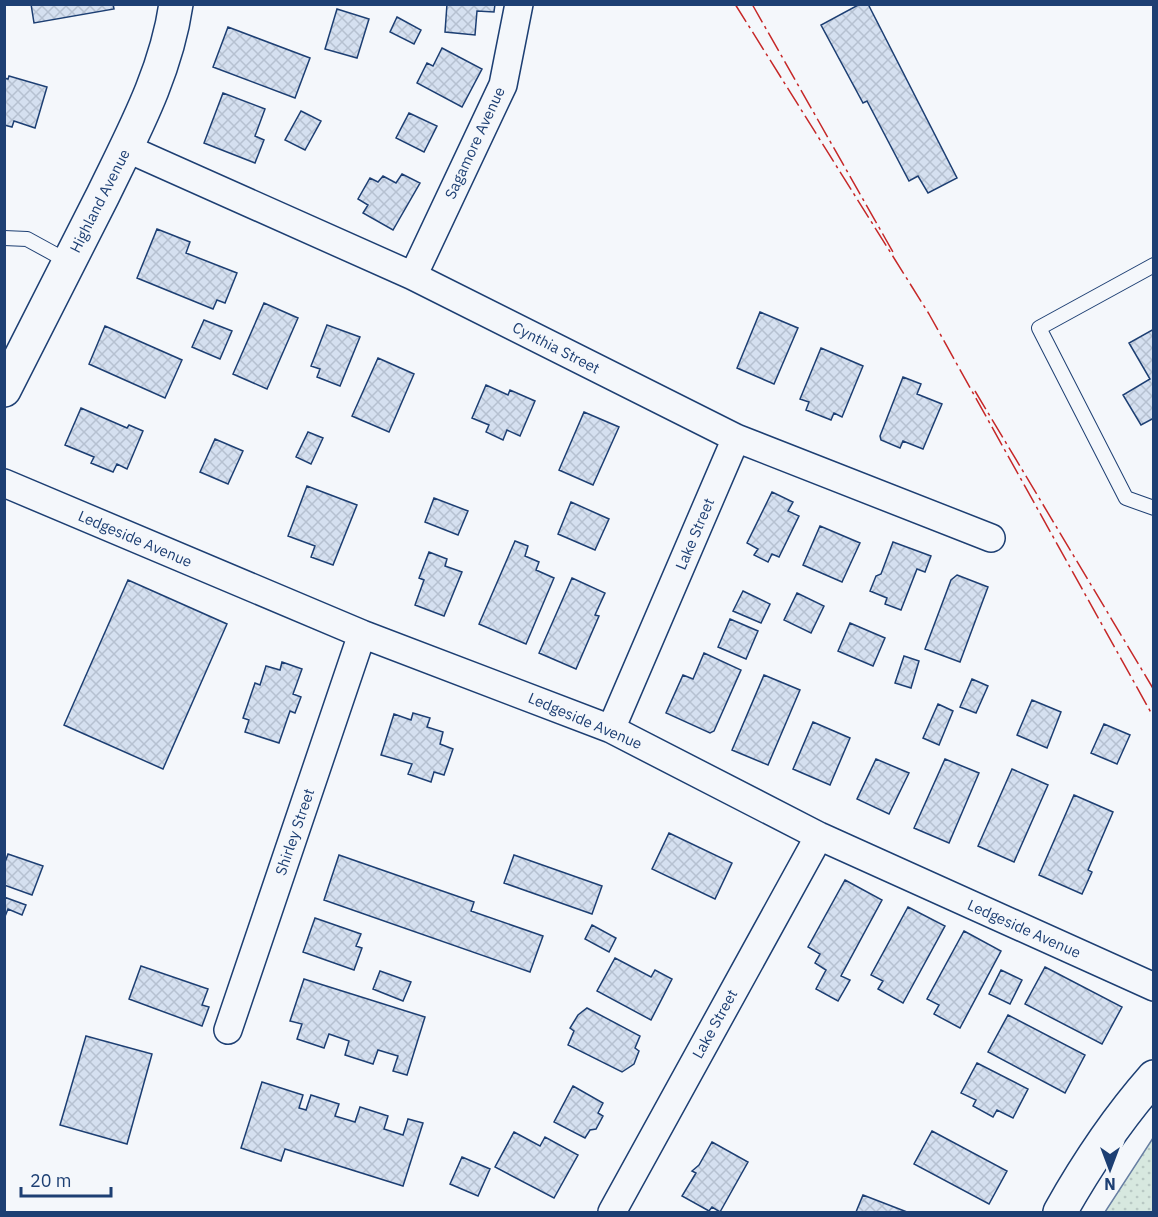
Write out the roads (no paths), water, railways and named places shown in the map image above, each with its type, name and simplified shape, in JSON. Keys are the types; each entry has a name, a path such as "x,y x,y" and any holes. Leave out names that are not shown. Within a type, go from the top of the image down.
{"main road":[{"name":"Highland Avenue","path":"4,390 151,94 172,32 176,4"},
{"path":"1060,1212 1093,1156 1130,1104 1154,1077"}],"street":[{"name":"Sagamore Avenue","path":"413,276 503,85 519,4"},
{"name":"Cynthia Street","path":"126,148 413,276 736,438 991,538"},
{"name":"Lake Street","path":"611,729 736,438"},
{"name":"Ledgeside Avenue","path":"4,483 362,634 611,729 819,836 1154,987"},
{"name":"Shirley Street","path":"228,1030 362,634"},
{"name":"Lake Street","path":"612,1212 819,836"}],"lane":[{"path":"4,238 27,239 69,262"},
{"path":"1154,265 1040,328 1126,498 1154,508"}]}
